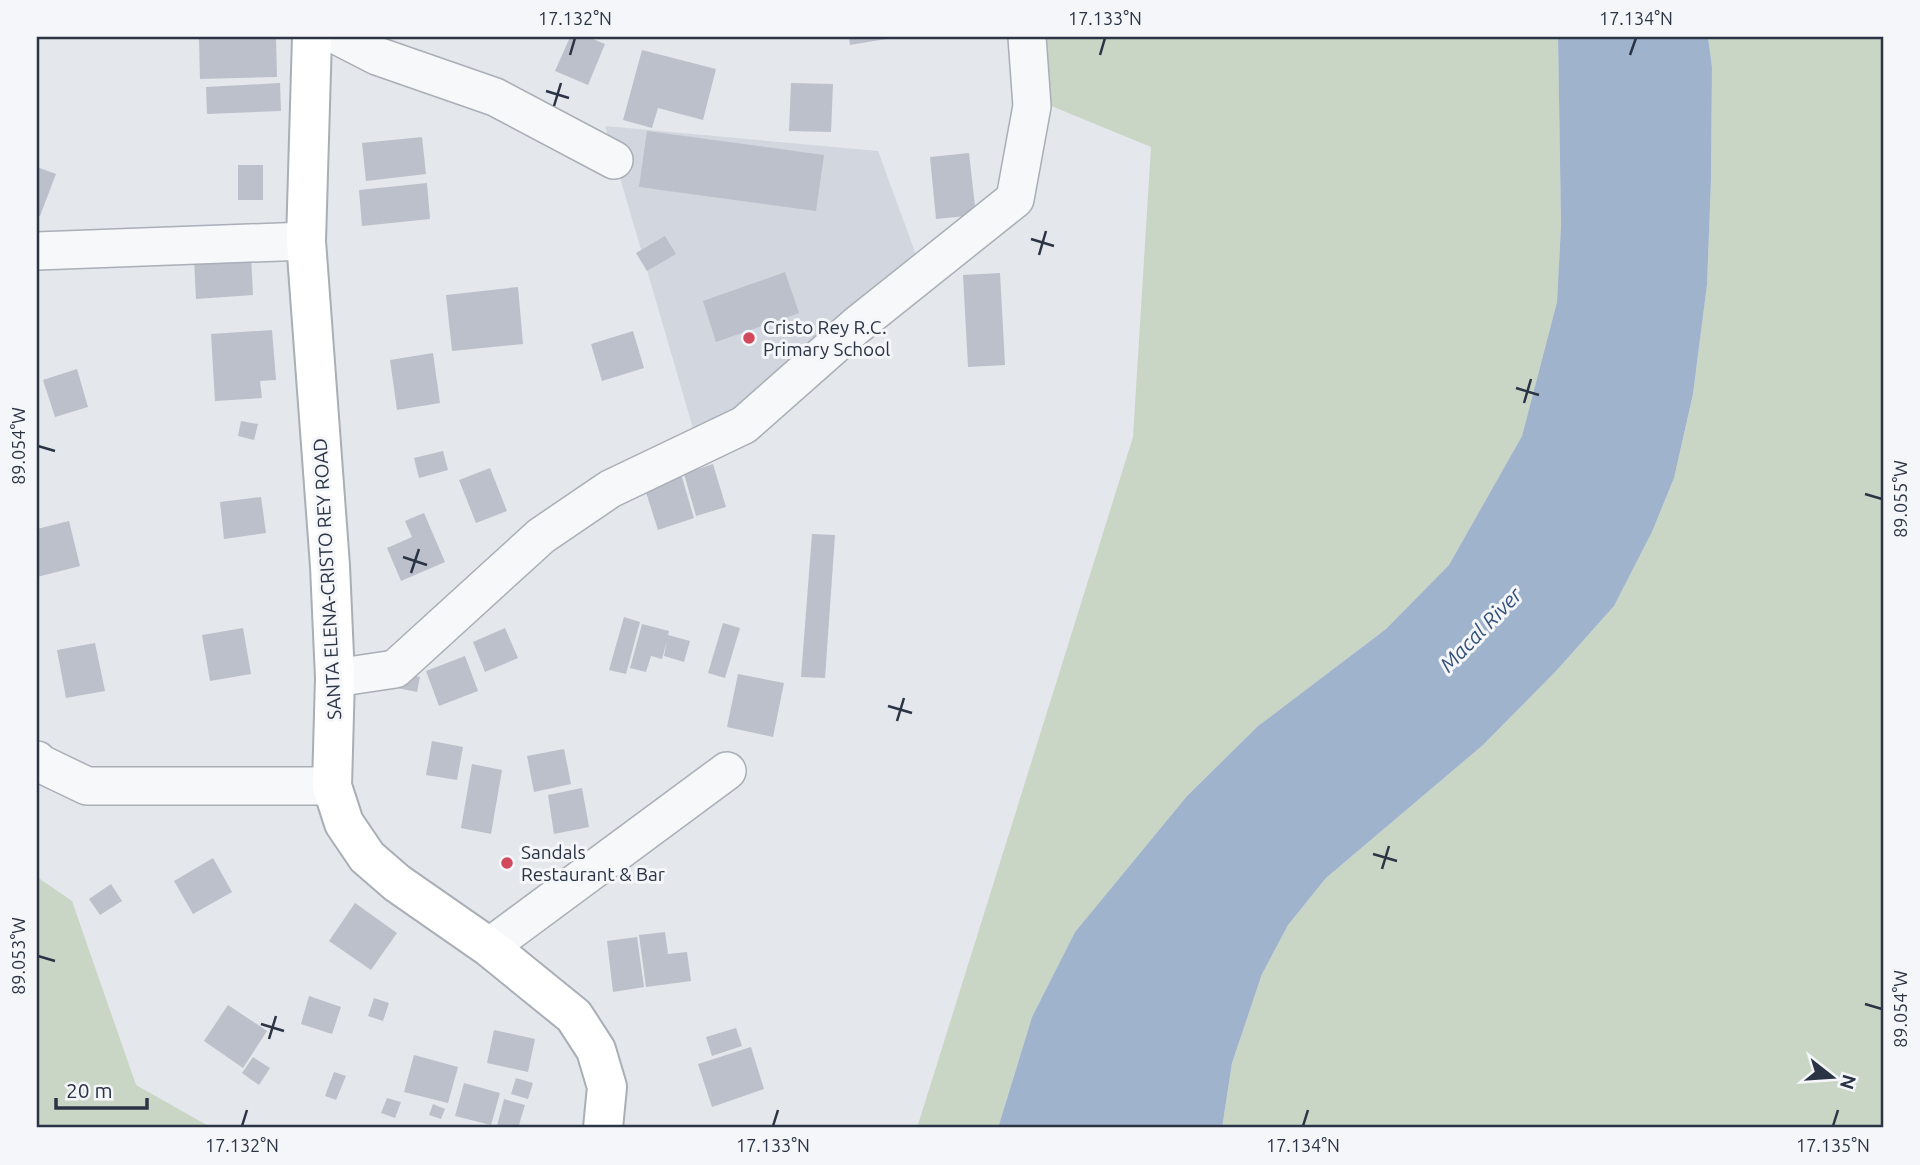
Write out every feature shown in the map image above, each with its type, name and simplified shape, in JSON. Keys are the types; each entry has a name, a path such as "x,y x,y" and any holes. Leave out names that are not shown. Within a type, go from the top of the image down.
{"main road":[{"name":"SANTA ELENA-CRISTO REY ROAD","path":"312,37 306,241 330,566 335,678 332,786 344,823 366,857 397,883 489,947 575,1016 596,1050 607,1087 603,1128"}],"street":[{"path":"340,37 377,56 495,97 614,160"},
{"path":"335,678 395,669 541,536 610,489 744,425 856,326 1015,199 1032,106 1027,37"},
{"path":"37,251 306,241"},
{"path":"37,760 88,786 332,786"},
{"path":"489,947 727,771"}],"shaded area":[{"name":"Cristo Rey R.C. Primary School","path":"605,126 878,151 919,263 741,413 695,435"}],"green space":[{"path":"1040,37 1558,37 1561,226 1557,302 1522,436 1449,565 1386,629 1258,726 1187,796 1075,932 1032,1017 998,1128 917,1128 1133,437 1151,147 1049,105"},
{"path":"1708,37 1883,37 1883,1128 1222,1128 1232,1063 1262,974 1288,925 1326,878 1483,745 1557,670 1614,606 1652,532 1674,478 1693,394 1707,285 1712,67"},
{"path":"37,877 72,901 136,1085 212,1128 37,1128"}],"water":[{"name":"Macal River","path":"1558,37 1708,37 1712,67 1707,285 1693,394 1674,478 1652,532 1614,606 1557,670 1483,745 1326,878 1288,925 1262,974 1232,1063 1222,1128 998,1128 1032,1017 1075,932 1187,796 1258,726 1386,629 1449,565 1522,436 1557,302 1561,225"}],"building":[{"path":"276,37 277,77 200,79 199,39"},
{"path":"570,37 588,37 605,44 588,85 555,71"},
{"path":"849,37 886,37 886,39 850,45"},
{"path":"642,50 716,69 703,120 658,108 652,128 623,120"},
{"path":"280,83 281,111 207,114 206,87"},
{"path":"791,83 833,84 831,132 789,131"},
{"path":"647,131 824,155 816,211 639,187"},
{"path":"422,137 426,174 366,181 362,143"},
{"path":"969,153 976,215 936,219 930,157"},
{"path":"238,165 263,165 263,200 238,200"},
{"path":"37,167 56,174 40,216 37,215"},
{"path":"427,183 430,219 362,226 359,190"},
{"path":"665,236 676,254 647,271 636,253"},
{"path":"251,255 253,295 196,299 194,258"},
{"path":"785,272 799,313 716,342 703,301"},
{"path":"1000,273 1005,365 968,367 963,275"},
{"path":"518,287 523,344 452,351 446,295"},
{"path":"272,330 276,380 260,381 262,398 215,401 211,334"},
{"path":"633,331 644,368 602,381 591,344"},
{"path":"433,353 440,403 397,410 390,360"},
{"path":"77,369 88,407 55,417 43,380"},
{"path":"241,421 258,424 254,440 238,436"},
{"path":"443,451 448,470 419,478 414,458"},
{"path":"713,464 726,507 696,516 684,474"},
{"path":"490,468 507,511 476,523 459,480"},
{"path":"681,474 694,518 658,530 644,486"},
{"path":"261,497 266,533 224,539 220,502"},
{"path":"424,513 445,562 401,581 387,548 412,537 405,521"},
{"path":"69,521 80,566 37,577 37,529"},
{"path":"812,534 835,535 825,678 801,677"},
{"path":"624,617 640,622 626,674 609,670"},
{"path":"723,623 740,628 725,678 708,673"},
{"path":"642,624 669,631 668,635 690,641 684,662 664,656 667,641 662,659 651,656 646,672 630,668"},
{"path":"243,628 251,674 210,681 202,635"},
{"path":"505,628 518,658 485,672 473,642"},
{"path":"95,643 105,691 66,698 57,650"},
{"path":"465,656 478,691 439,706 426,671"},
{"path":"400,673 420,677 417,692 397,688"},
{"path":"738,674 784,683 773,737 727,727"},
{"path":"432,741 463,747 457,780 426,775"},
{"path":"564,749 571,784 534,792 527,756"},
{"path":"472,764 502,770 491,834 461,828"},
{"path":"582,788 589,827 554,834 548,795"},
{"path":"213,858 232,892 193,914 174,881"},
{"path":"111,884 122,901 100,915 89,899"},
{"path":"355,903 397,933 371,970 329,941"},
{"path":"665,932 668,954 687,952 691,981 646,987 639,935"},
{"path":"637,937 644,987 613,992 607,941"},
{"path":"309,996 341,1007 332,1034 301,1024"},
{"path":"374,998 389,1003 383,1021 368,1016"},
{"path":"228,1005 267,1031 243,1068 204,1041"},
{"path":"736,1028 742,1046 712,1056 706,1037"},
{"path":"494,1030 535,1039 528,1072 487,1063"},
{"path":"751,1047 764,1089 712,1107 698,1064"},
{"path":"414,1055 458,1067 448,1103 404,1092"},
{"path":"253,1057 270,1068 259,1085 242,1073"},
{"path":"334,1072 346,1076 336,1100 325,1096"},
{"path":"516,1078 533,1083 528,1099 511,1094"},
{"path":"464,1083 500,1093 491,1125 455,1116"},
{"path":"387,1098 401,1102 395,1118 381,1113"},
{"path":"504,1099 525,1105 518,1128 497,1126"},
{"path":"433,1104 445,1109 441,1119 429,1115"}],"place":[{"name":"Cristo Rey R.C. Primary School","path":"749,338"},
{"name":"Sandals Restaurant & Bar","path":"507,863"}]}
